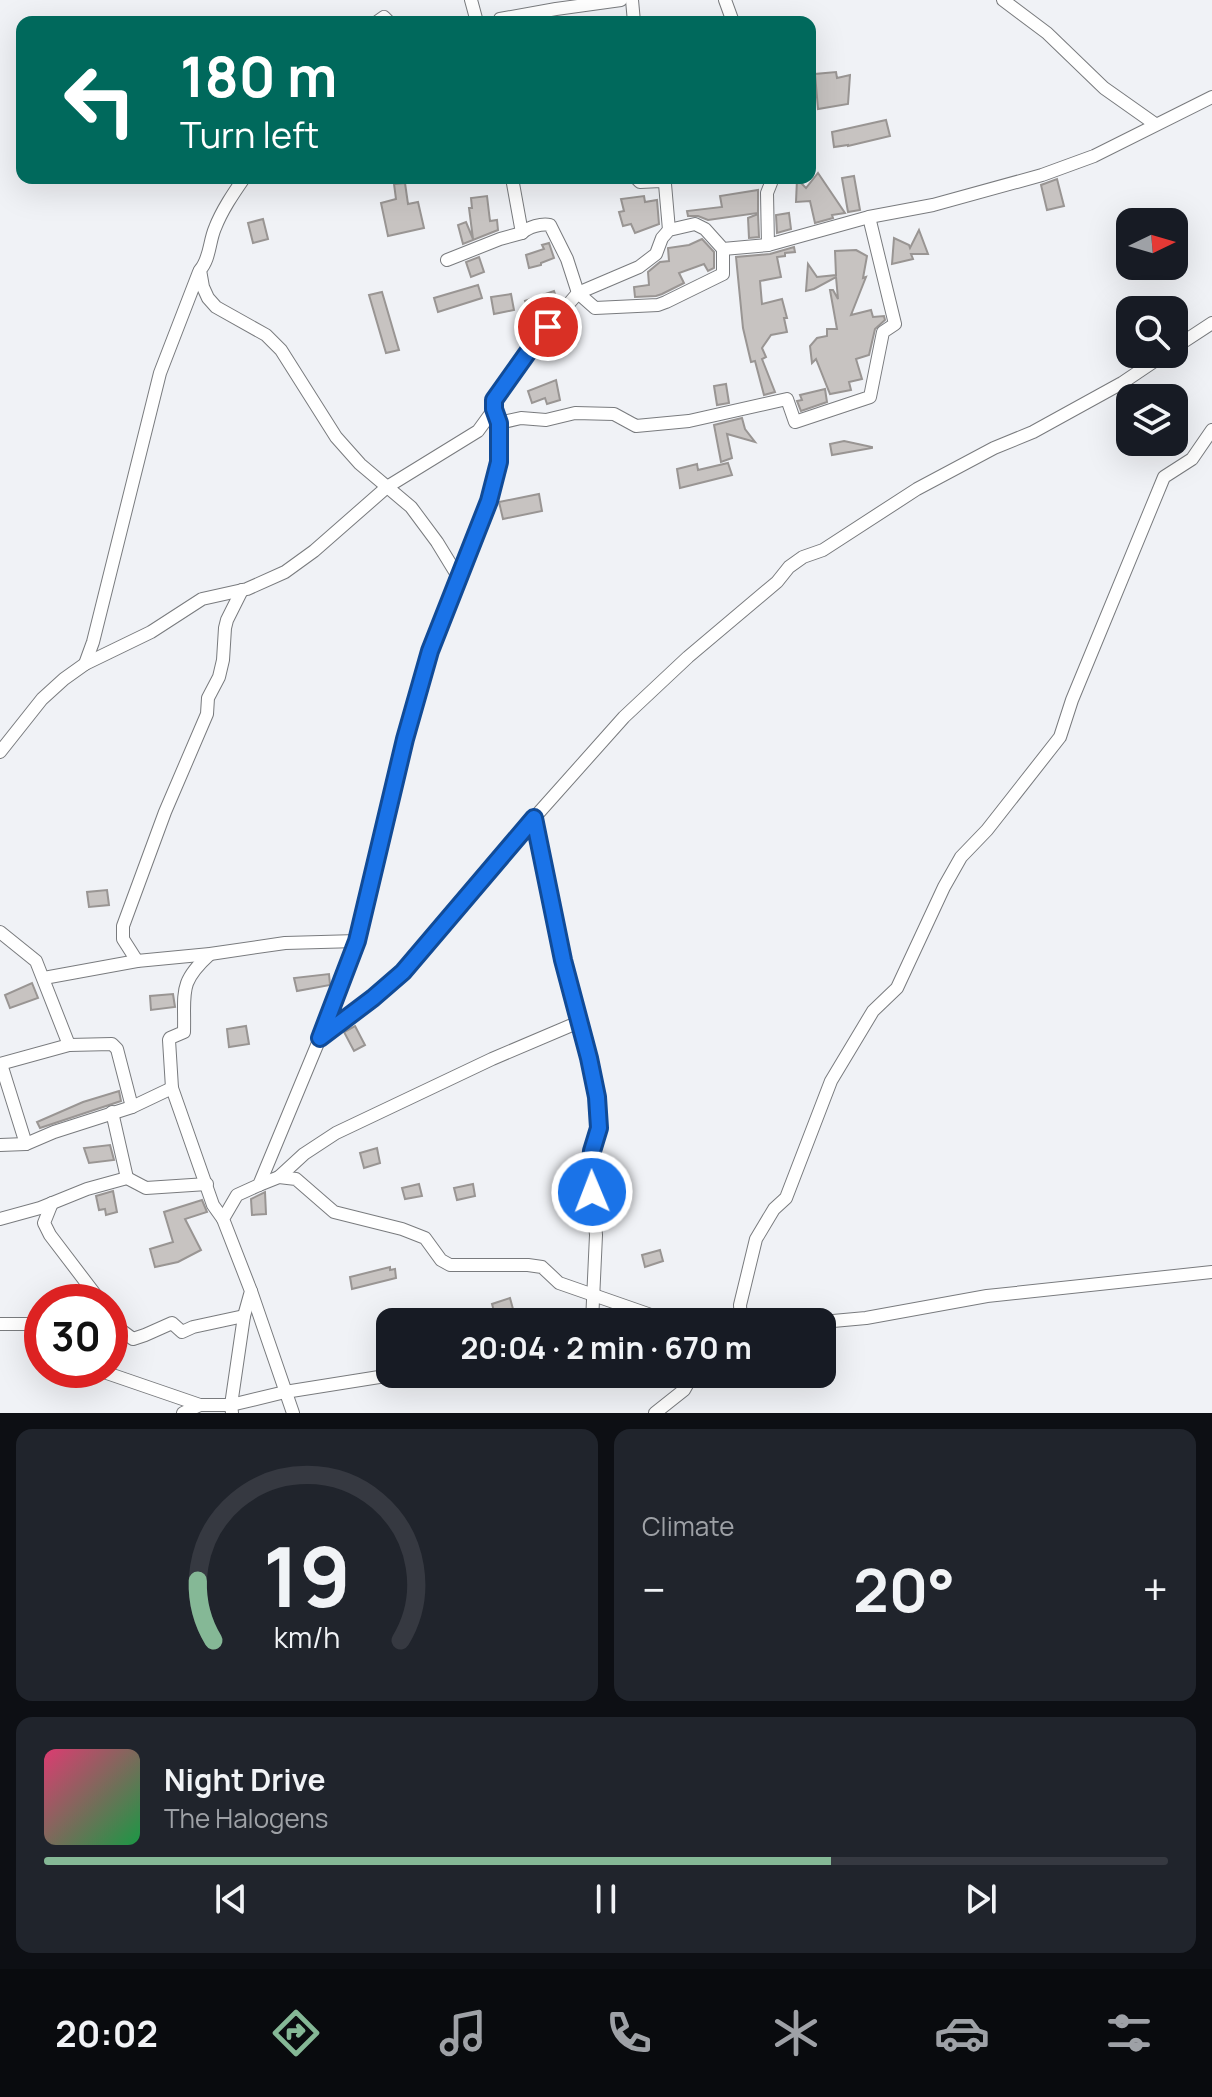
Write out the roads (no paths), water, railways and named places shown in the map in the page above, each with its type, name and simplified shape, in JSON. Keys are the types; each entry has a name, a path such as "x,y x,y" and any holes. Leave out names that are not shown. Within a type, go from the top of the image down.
{"street":[{"path":"517,16 621,0"},
{"path":"1003,0 1047,33 1104,88 1155,124"},
{"path":"723,249 768,245 1042,175 1094,156 1212,97"},
{"path":"85,664 160,373 200,270 206,263 215,226 240,184"},
{"path":"513,184 522,233"},
{"path":"665,184 669,230"},
{"path":"768,245 767,193 771,184"},
{"path":"499,423 521,418 546,420 575,413 614,414 636,426 647,426 689,421 787,399 795,422 870,397 883,332 895,324 869,217"},
{"path":"259,1185 357,941 405,739 430,651 489,501 499,462 499,423 494,400 533,345 578,293 639,267 656,254 669,230 695,224 705,229 723,249 723,274 663,304 595,308 578,293 567,259 547,224 447,260"},
{"path":"200,270 208,298 216,307 266,335 281,350 336,437 360,464 418,516 459,578"},
{"path":"1188,339 1212,323"},
{"path":"320,1038 403,972 624,717 688,657 777,582 789,567 803,557 823,550 917,489 994,448 1033,432 1144,368"},
{"path":"0,752 42,699 85,664 151,632 202,599 242,590 285,572 387,487 478,431 494,409"},
{"path":"740,1308 756,1239 774,1209 786,1198 831,1081 873,1011 897,988 961,857 987,830 1060,737 1072,700 1164,477 1192,459 1212,430"},
{"path":"137,961 123,939 123,926 165,812 207,714 208,698 219,677 223,660 227,620 242,590"},
{"path":"534,818 563,960 597,1097 598,1132 590,1171 596,1235 592,1308"},
{"path":"0,932 36,961 69,1045"},
{"path":"44,978 137,961 285,943 357,941"},
{"path":"210,954 192,970 185,985 184,1032 170,1038 172,1088 213,1205 223,1219 251,1291 293,1413"},
{"path":"223,1219 237,1195 279,1177 304,1154 336,1133 492,1059 579,1022"},
{"path":"26,1144 1,1064 69,1045 116,1045 132,1107"},
{"path":"0,1145 26,1144 132,1107 172,1088"},
{"path":"112,1112 127,1178"},
{"path":"279,1177 300,1182 338,1214 402,1229 425,1238 444,1264 542,1267 559,1283 630,1308"},
{"path":"0,1219 127,1178 146,1188 207,1184"},
{"path":"52,1203 45,1226 87,1284"},
{"path":"836,1321 987,1296 1212,1272"},
{"path":"232,1409 244,1316 251,1291"},
{"path":"128,1335 133,1339 140,1338 172,1323 182,1332 244,1316"},
{"path":"0,1324 24,1324"},
{"path":"128,1380 200,1405 232,1409 285,1392 376,1378"},
{"path":"655,1413 685,1388"},
{"path":"183,1413 200,1405"}]}
